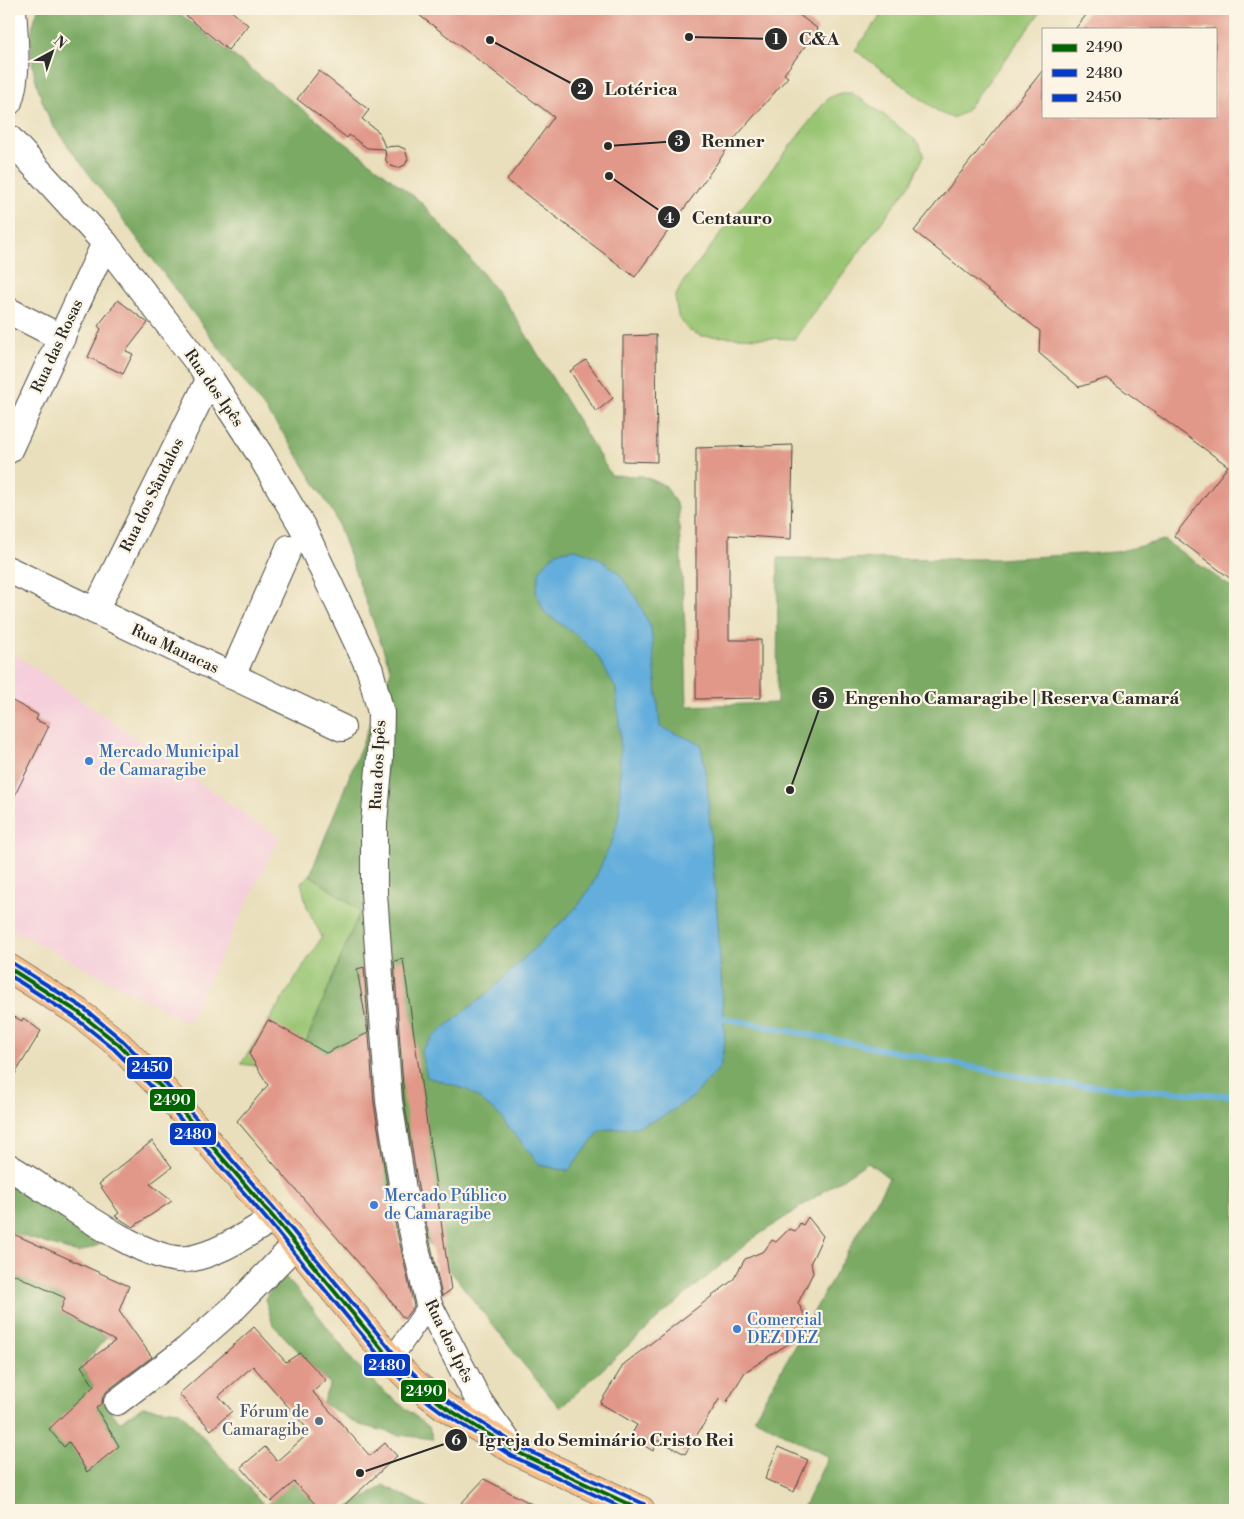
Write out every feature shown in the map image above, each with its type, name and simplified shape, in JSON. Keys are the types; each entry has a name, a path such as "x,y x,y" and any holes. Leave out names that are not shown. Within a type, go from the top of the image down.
{"main road":[{"path":"9,968 78,1012 118,1044 172,1098 391,1360 415,1384 445,1408 515,1451 624,1507"}],"street":[{"path":"9,102 12,93 16,53 13,9"},
{"name":"Rua dos Ipês","path":"9,138 104,243 210,378 290,503 370,670 381,713 380,758 374,823 374,893 390,1101 404,1190 430,1305 479,1401 515,1451"},
{"name":"Rua das Rosas","path":"9,450 104,243"},
{"path":"9,310 62,338"},
{"name":"Rua dos Sândalos","path":"95,611 210,378"},
{"path":"232,676 288,548"},
{"name":"Rua Manacas","path":"9,570 342,728"},
{"path":"9,1167 130,1243 159,1255 186,1259 221,1249 274,1218"},
{"path":"117,1402 194,1343 236,1306 295,1245"},
{"path":"391,1360 430,1305"}],"shaded area":[{"name":"Mercado Municipal de Camaragibe","path":"9,650 279,838 188,1022 9,928"}],"green space":[{"path":"38,9 174,9 421,202 484,275 513,313 611,475 643,476 666,486 678,507 685,627 687,706 777,703 778,558 997,559 1116,552 1164,540 1235,590 1235,1510 802,1510 828,1457 754,1418 889,1178 868,1162 751,1240 664,1313 560,1408 524,1365 294,1071 360,911 310,875 391,671 335,516 288,440 53,126 40,95 32,62 31,35"},
{"path":"886,9 1043,9 964,113 952,118 940,113 855,50"},
{"path":"841,93 852,93 884,115 919,143 924,156 911,183 794,339 701,336 688,330 678,316 675,298 682,283 828,98"},
{"path":"310,875 360,911 294,1071 241,1064 322,937 307,907 301,882"},
{"path":"9,1179 106,1242 78,1253 9,1232"},
{"path":"9,1272 65,1298 60,1312 107,1337 81,1367 119,1422 143,1407 180,1411 265,1506 297,1479 321,1510 9,1510"},
{"path":"282,1273 312,1307 353,1361 387,1394 429,1427 433,1439 399,1435 360,1425 322,1403 330,1384 273,1325 265,1299"},
{"path":"384,1485 431,1510 344,1510"}],"water":[{"path":"576,549 597,557 618,572 634,594 651,627 660,727 701,744 707,784 725,1042 720,1067 693,1097 664,1116 637,1127 601,1130 568,1171 540,1165 498,1114 468,1090 427,1077 421,1051 433,1037 491,990 578,906 592,885 613,839 619,815 620,789 620,733 616,689 597,655 578,636 544,612 536,591 540,570 556,552"}],"building":[{"path":"178,9 229,9 248,25 228,50"},
{"path":"411,9 791,9 818,29 784,74 788,77 735,138 635,277 507,180 554,117"},
{"path":"1091,9 1229,9 1235,14 1235,582 1174,536 1228,466 1107,378 1079,387 1039,353 1040,331 914,231 1042,71 1042,118 1216,118 1216,28 1076,28"},
{"path":"319,71 369,110 362,119 379,132 385,147 398,146 405,149 408,159 405,165 398,168 391,166 386,161 385,149 367,148 349,135 347,138 297,99"},
{"path":"118,300 148,323 126,351 133,354 123,374 88,357 101,329 98,326"},
{"path":"656,335 657,462 623,461 623,336"},
{"path":"586,360 613,398 596,412 570,371"},
{"path":"793,445 791,539 729,535 729,640 761,640 761,698 696,699 696,448"},
{"path":"9,699 38,715 36,720 49,726 9,807"},
{"path":"403,959 451,1290 442,1296 418,1187 404,1099 394,961"},
{"name":"Mercado Público de Camaragibe","path":"364,967 374,1103 388,1192 414,1306 404,1319 386,1295 237,1121 268,1085 249,1054 268,1020 326,1053 368,1033 357,969"},
{"path":"9,1014 22,1021 23,1018 41,1031 9,1084"},
{"path":"152,1141 172,1167 150,1184 172,1201 133,1227 115,1216 119,1213 99,1184"},
{"name":"Comercial DEZ DEZ","path":"808,1217 823,1236 811,1262 813,1273 798,1303 808,1321 800,1336 745,1372 726,1403 720,1398 685,1454 658,1440 653,1451 630,1437 637,1425 600,1403 624,1364 733,1280 745,1259 764,1251 772,1240 776,1242 789,1229 796,1231 800,1223 803,1225"},
{"path":"9,1232 129,1286 119,1311 152,1357 108,1390 103,1396 102,1403 96,1408 119,1446 87,1472 69,1442 64,1447 49,1429 94,1386 81,1366 115,1341 60,1312 65,1298 9,1272"},
{"name":"Fórum de Camaragibe","path":"254,1327 286,1362 300,1353 326,1380 313,1392 370,1456 385,1443 397,1456 339,1510 321,1510 294,1482 271,1502 241,1467 265,1447 277,1461 310,1432 253,1366 219,1396 232,1411 211,1430 179,1394"},
{"path":"778,1447 808,1460 794,1492 765,1479"},
{"path":"484,1479 543,1510 455,1510"}],"waterway":[{"path":"723,1018 1059,1084 1235,1096"}],"transit line":[{"name":"2450","path":"12,963 82,1007 122,1040 166,1084 279,1214 396,1356 419,1379 449,1402 518,1446 644,1504"},
{"name":"2490","path":"9,968 78,1012 118,1044 162,1088 274,1218 391,1360 415,1384 445,1407 515,1451 641,1510"},
{"name":"2480","path":"9,975 74,1017 114,1049 157,1092 269,1222 386,1364 411,1389 442,1412 512,1456 627,1510"}],"place":[{"name":"C&A","path":"689,37"},
{"name":"Lotérica","path":"490,40"},
{"name":"Renner","path":"608,146"},
{"name":"Centauro","path":"609,176"},
{"name":"Mercado Municipal de Camaragibe","path":"89,761"},
{"name":"Engenho Camaragibe | Reserva Camará","path":"790,790"},
{"name":"Mercado Público de Camaragibe","path":"374,1205"},
{"name":"Comercial DEZ DEZ","path":"737,1329"},
{"name":"Fórum de Camaragibe","path":"319,1421"},
{"name":"Igreja do Seminário Cristo Rei","path":"360,1473"}]}
